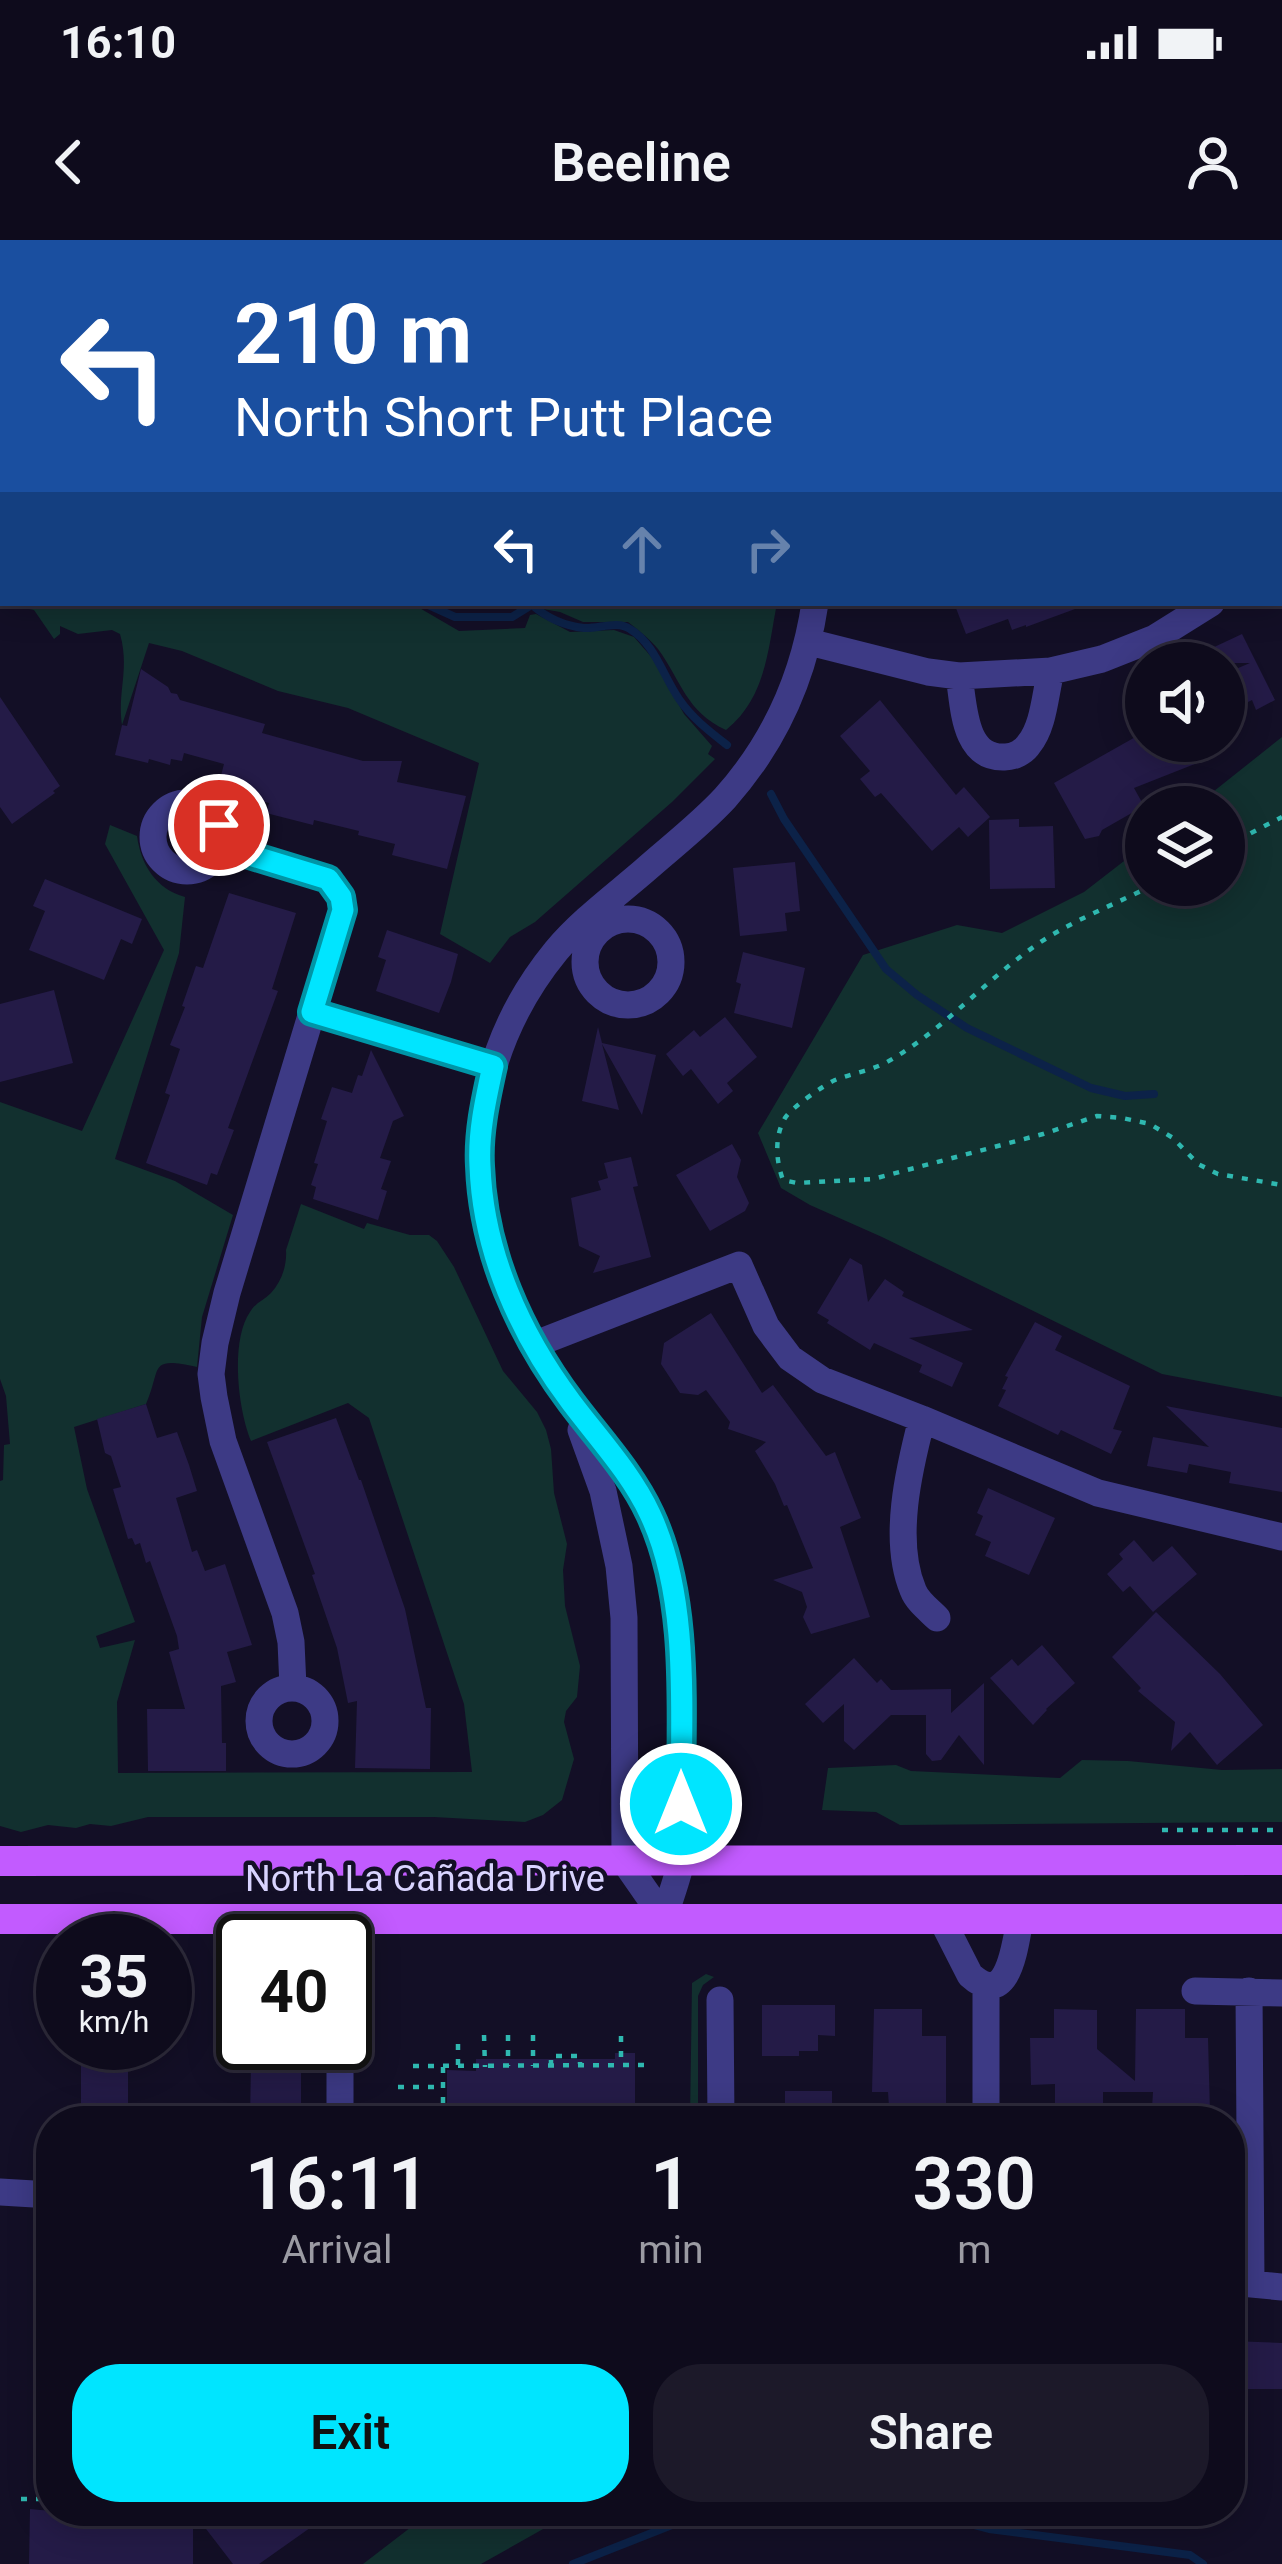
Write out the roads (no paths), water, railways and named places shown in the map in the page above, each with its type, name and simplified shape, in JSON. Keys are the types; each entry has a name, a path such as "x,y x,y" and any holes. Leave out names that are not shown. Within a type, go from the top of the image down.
{"main road":[{"name":"North La Cañada Drive","path":"0,1861 1282,1860"},
{"name":"North La Cañada Drive","path":"372,1929 664,1918 1282,1918"},
{"name":"North La Cañada Drive","path":"0,1919 216,1926"}],"street":[{"path":"664,1918 681,1862 679,1656 661,1542 636,1488 533,1345 493,1254 484,1213 480,1146 493,1066 533,985 557,950 592,927 704,821 752,765 775,731 809,642 814,606"},
{"path":"809,642 958,676 1051,671 1142,644 1207,606"},
{"path":"958,676 969,734 984,752 1005,757 1029,745 1051,671"},
{"path":"220,846 328,879 336,886 343,910 226,1293 211,1374 223,1441 285,1613 293,1687"},
{"path":"312,1012 493,1066"},
{"path":"533,1345 739,1265 766,1326 790,1358 822,1380 1098,1493 1282,1537"},
{"path":"568,1398 603,1491 620,1567 625,1862 664,1918"},
{"path":"922,1419 909,1470 905,1559 914,1594 938,1618"},
{"path":"941,1920 970,1976 986,1984 999,1981 1010,1970 1020,1920"},
{"path":"986,1984 986,2106"},
{"path":"1196,1991 1282,1993"},
{"path":"1245,2121 1249,1991"},
{"path":"720,2000 721,2106"},
{"path":"340,2070 340,2106"},
{"path":"0,2192 36,2193"},
{"path":"1245,2283 1282,2287"}],"waterway":[{"path":"431,606 455,617 512,617 530,606"},
{"path":"534,606 570,625 619,625 639,635 684,706 727,745"},
{"path":"771,794 886,969 917,995 967,1028 1091,1088 1125,1096 1154,1094"},
{"path":"573,2564 669,2526"},
{"path":"978,2526 1190,2555 1203,2564"}]}
